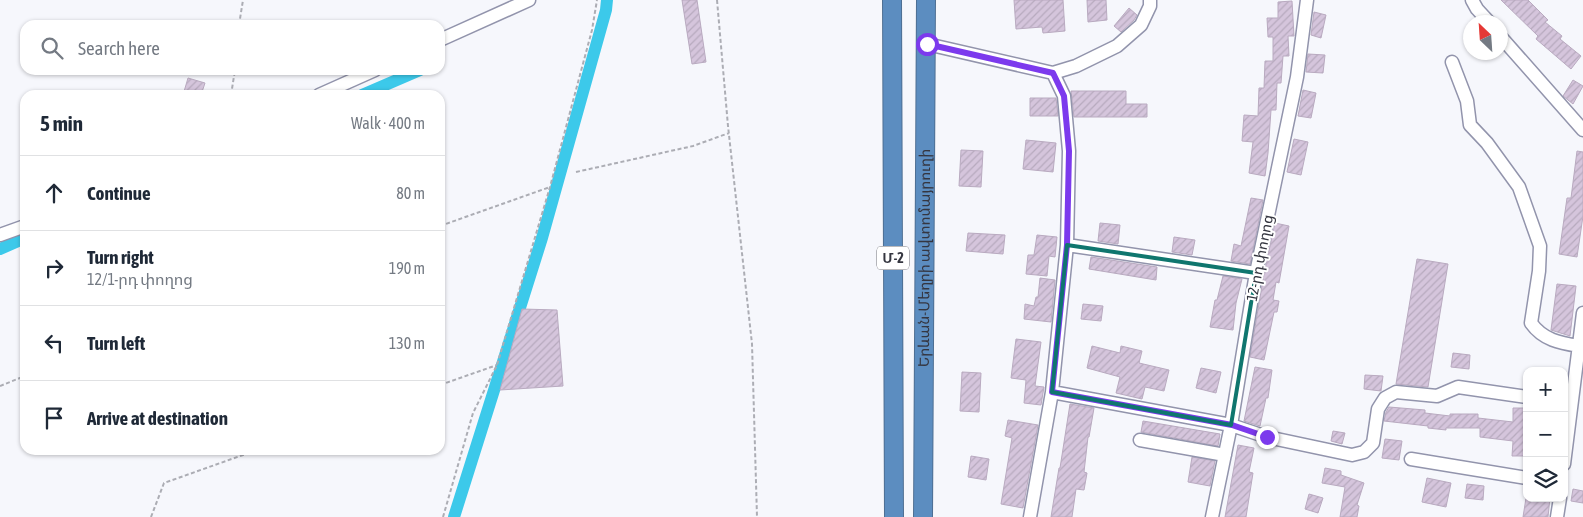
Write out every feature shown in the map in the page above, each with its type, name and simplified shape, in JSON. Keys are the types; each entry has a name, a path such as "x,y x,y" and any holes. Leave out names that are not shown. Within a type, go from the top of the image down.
{"highway":[{"name":"Մ-2","path":"892,0 894,517"},
{"name":"Երևան-Մեղրի ավտոմայրուղի","path":"923,517 926,0"}],"street":[{"path":"445,38 529,0"},
{"path":"927,44 1053,73 1076,66 1117,46 1141,25 1150,6 1150,0"},
{"name":"12-րդ փողոց","path":"1212,517 1232,425 1256,274 1297,77 1307,0"},
{"path":"1472,0 1483,15"},
{"path":"1508,45 1583,130"},
{"path":"1452,62 1467,101 1470,125 1487,143 1520,187 1540,246 1539,271 1532,323 1538,332 1554,342 1579,346"},
{"path":"1030,517 1052,392 1067,245 1069,151 1064,96 1053,73"},
{"path":"330,90 364,75"},
{"path":"0,235 20,228"},
{"path":"1067,245 1256,274"},
{"path":"1565,457 1583,312"},
{"path":"1052,392 1232,425 1267,437 1352,455 1364,452 1373,443 1378,409 1385,398 1396,392 1437,396 1458,387 1523,395"},
{"path":"1140,440 1225,455"},
{"path":"1411,459 1523,477"},
{"path":"1557,517 1559,502"}],"path":[{"path":"240,20 244,0"},
{"path":"443,517 473,413 497,365 550,187 592,30 598,0"},
{"path":"717,0 729,133 752,344 757,517"},
{"path":"232,90 234,75"},
{"path":"576,172 693,146 729,133"},
{"path":"445,224 550,187"},
{"path":"445,383 497,365"},
{"path":"0,386 20,378"},
{"path":"151,517 164,483 244,455"}],"highlighted area":[{"path":"1067,245 1256,273 1231,425 1052,392"}],"building":[{"path":"682,0 697,0 706,62 692,64"},
{"path":"1014,0 1063,0 1065,31 1043,33 1042,27 1016,29"},
{"path":"1087,0 1106,0 1107,20 1088,22"},
{"path":"1501,0 1528,0 1548,20 1545,22 1562,36 1560,39 1581,56 1571,69 1536,39 1538,36"},
{"path":"1292,1 1294,36 1288,36 1289,56 1283,56 1281,83 1277,83 1276,110 1271,110 1265,176 1249,173 1253,142 1242,141 1244,115 1258,116 1259,88 1264,88 1265,61 1273,61 1273,37 1268,37 1267,18 1278,18 1278,2"},
{"path":"1129,8 1137,15 1121,32 1114,26"},
{"path":"1314,12 1326,15 1321,38 1311,35"},
{"path":"1308,54 1325,55 1323,73 1306,72"},
{"path":"188,78 205,83 203,90 184,90"},
{"path":"1573,80 1583,86 1573,104 1563,96"},
{"path":"1303,90 1316,93 1311,118 1298,116"},
{"path":"1071,91 1126,91 1126,104 1147,104 1147,117 1074,117"},
{"path":"1030,98 1056,98 1058,116 1030,116"},
{"path":"1294,139 1308,142 1301,175 1287,172"},
{"path":"1026,140 1056,143 1053,172 1023,169"},
{"path":"961,150 983,151 981,187 959,186"},
{"path":"1577,151 1583,152 1583,216 1577,257 1559,254 1567,198 1571,198"},
{"path":"1251,198 1263,200 1250,264 1231,261 1234,244 1241,246"},
{"path":"1100,223 1120,225 1118,244 1098,241"},
{"path":"1275,223 1289,226 1279,283 1276,282 1273,300 1279,301 1277,312 1274,312 1264,360 1250,357"},
{"path":"968,233 1005,235 1003,254 966,251"},
{"path":"1037,235 1057,237 1055,257 1049,256 1047,276 1026,274 1028,255 1034,255"},
{"path":"1174,237 1195,240 1192,255 1172,252"},
{"path":"1091,257 1157,267 1156,280 1089,269"},
{"path":"1417,259 1448,264 1428,387 1396,384"},
{"path":"1223,276 1242,279 1236,303 1233,330 1210,327 1215,300 1217,300"},
{"path":"1040,278 1055,280 1051,322 1024,319 1025,304 1034,306 1036,297 1038,297"},
{"path":"1557,284 1576,286 1570,336 1551,330"},
{"path":"1083,304 1103,306 1101,321 1081,319"},
{"path":"522,309 557,310 563,386 500,390"},
{"path":"1016,339 1041,342 1035,386 1044,387 1041,405 1024,403 1026,380 1011,378"},
{"path":"1092,346 1120,353 1121,346 1142,351 1139,363 1169,370 1164,391 1145,387 1142,399 1116,393 1120,377 1087,368"},
{"path":"1453,353 1470,355 1469,369 1451,367"},
{"path":"1255,367 1272,370 1268,398 1266,398 1260,426 1244,421"},
{"path":"1201,368 1221,372 1216,393 1196,388"},
{"path":"962,372 981,373 979,412 960,411"},
{"path":"1365,375 1383,376 1381,391 1364,389"},
{"path":"1070,404 1094,408 1084,472 1087,473 1084,490 1076,489 1072,517 1051,517 1060,468"},
{"path":"1389,407 1425,410 1425,413 1450,416 1450,414 1478,414 1478,418 1513,422 1513,408 1523,408 1523,456 1512,456 1513,441 1480,437 1480,428 1446,428 1446,430 1384,421"},
{"path":"1008,420 1038,425 1023,508 1001,504 1012,438 1005,436"},
{"path":"1143,421 1220,434 1218,446 1141,432"},
{"path":"1333,431 1345,433 1342,444 1331,441"},
{"path":"1385,439 1402,441 1399,460 1382,458"},
{"path":"1238,445 1254,448 1249,472 1253,473 1246,517 1225,517"},
{"path":"971,456 989,459 986,480 968,477"},
{"path":"1192,457 1215,461 1210,486 1188,482"},
{"path":"1325,468 1341,471 1341,475 1364,483 1357,505 1359,506 1357,517 1340,517 1345,487 1322,483"},
{"path":"1427,478 1451,483 1446,507 1422,502"},
{"path":"1467,484 1484,486 1483,500 1465,498"},
{"path":"1573,489 1583,491 1583,503 1571,501"},
{"path":"1309,494 1323,498 1318,513 1305,509"},
{"path":"1525,502 1550,502 1548,517 1523,517"}],"waterway":[{"path":"454,517 542,238 606,10 607,0"},
{"path":"374,90 408,75"},
{"path":"0,249 20,240"}],"route":[{"path":"927,44 1053,73 1064,96 1069,151 1067,245 1052,392 1232,425 1267,437"}]}
